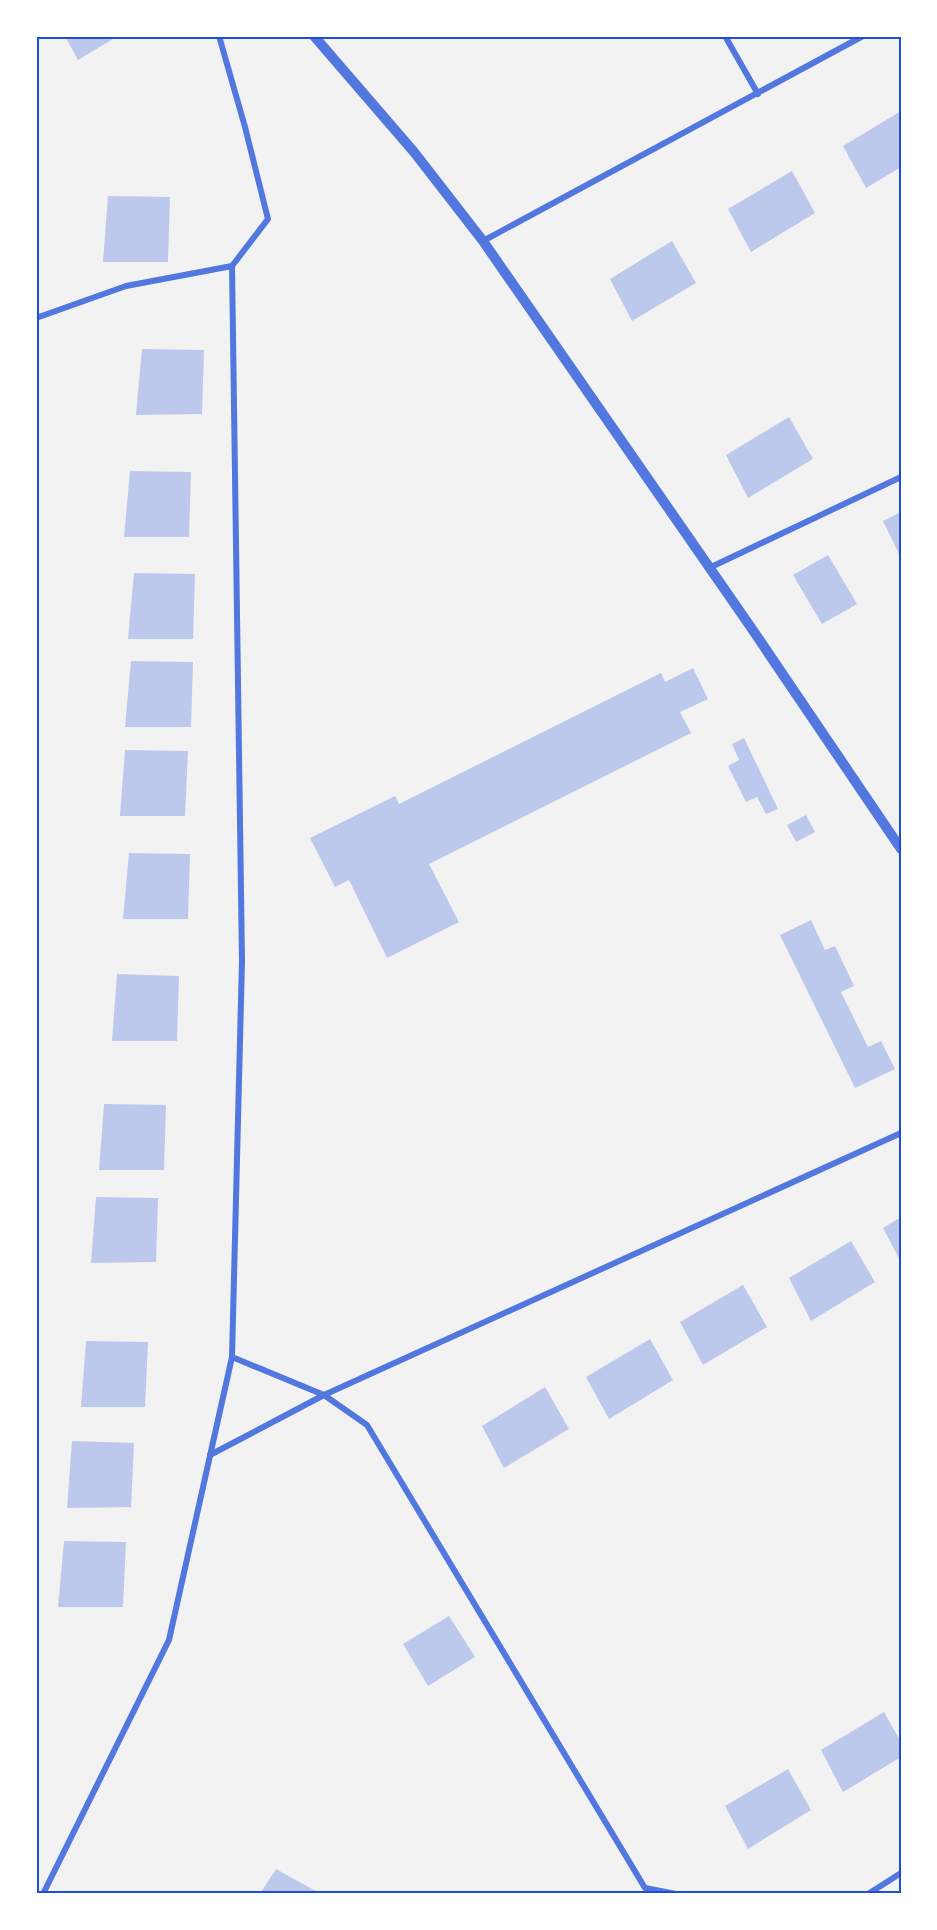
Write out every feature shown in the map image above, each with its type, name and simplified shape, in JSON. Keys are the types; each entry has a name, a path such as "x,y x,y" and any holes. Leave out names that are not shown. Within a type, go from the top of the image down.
{"street":[{"path":"43,1894 169,1640 232,1357 242,961 232,266 268,219 243,117 219,36"},
{"path":"314,36 414,152 483,241 750,626 901,849"},
{"path":"725,36 758,94"},
{"path":"483,241 863,36"},
{"path":"36,318 126,286 232,266"},
{"path":"709,569 901,477"},
{"path":"210,1455 324,1395 901,1133"},
{"path":"232,1357 324,1395 367,1425 645,1888 676,1894"},
{"path":"868,1894 901,1873"}],"building":[{"path":"65,36 118,36 78,60"},
{"path":"901,111 901,167 866,188 843,146"},
{"path":"792,171 815,213 751,252 728,209"},
{"path":"108,196 170,197 168,262 103,262"},
{"path":"672,241 696,283 632,321 610,279"},
{"path":"142,349 204,350 202,414 136,415"},
{"path":"789,417 813,459 748,498 726,455"},
{"path":"130,471 191,472 189,537 124,537"},
{"path":"901,512 901,558 883,521"},
{"path":"828,555 857,604 822,624 793,575"},
{"path":"134,573 195,574 193,639 128,639"},
{"path":"131,661 193,662 191,727 125,727"},
{"path":"693,668 708,699 680,712 691,733 429,864 459,922 387,958 349,880 335,887 310,838 395,796 399,804 661,673 665,682"},
{"path":"744,738 778,809 766,814 757,797 746,802 728,766 739,760 732,744"},
{"path":"125,750 188,751 185,816 120,816"},
{"path":"806,815 815,832 796,842 787,825"},
{"path":"129,853 190,854 188,919 123,919"},
{"path":"811,920 825,950 835,946 854,986 841,992 868,1047 881,1041 895,1069 855,1088 780,935"},
{"path":"117,974 179,976 177,1041 112,1041"},
{"path":"104,1104 166,1105 164,1170 99,1170"},
{"path":"96,1197 158,1198 156,1262 91,1263"},
{"path":"901,1217 901,1262 883,1228"},
{"path":"851,1241 875,1282 811,1321 789,1278"},
{"path":"743,1285 767,1327 703,1365 680,1322"},
{"path":"650,1339 673,1380 609,1419 586,1377"},
{"path":"86,1341 148,1342 145,1407 81,1407"},
{"path":"545,1387 569,1429 504,1468 482,1426"},
{"path":"72,1441 134,1443 131,1507 67,1508"},
{"path":"64,1541 126,1542 123,1607 58,1607"},
{"path":"449,1616 475,1657 428,1686 403,1644"},
{"path":"884,1712 901,1742 901,1757 843,1792 821,1750"},
{"path":"788,1769 811,1810 748,1849 725,1806"},
{"path":"276,1869 321,1894 260,1894"}]}
